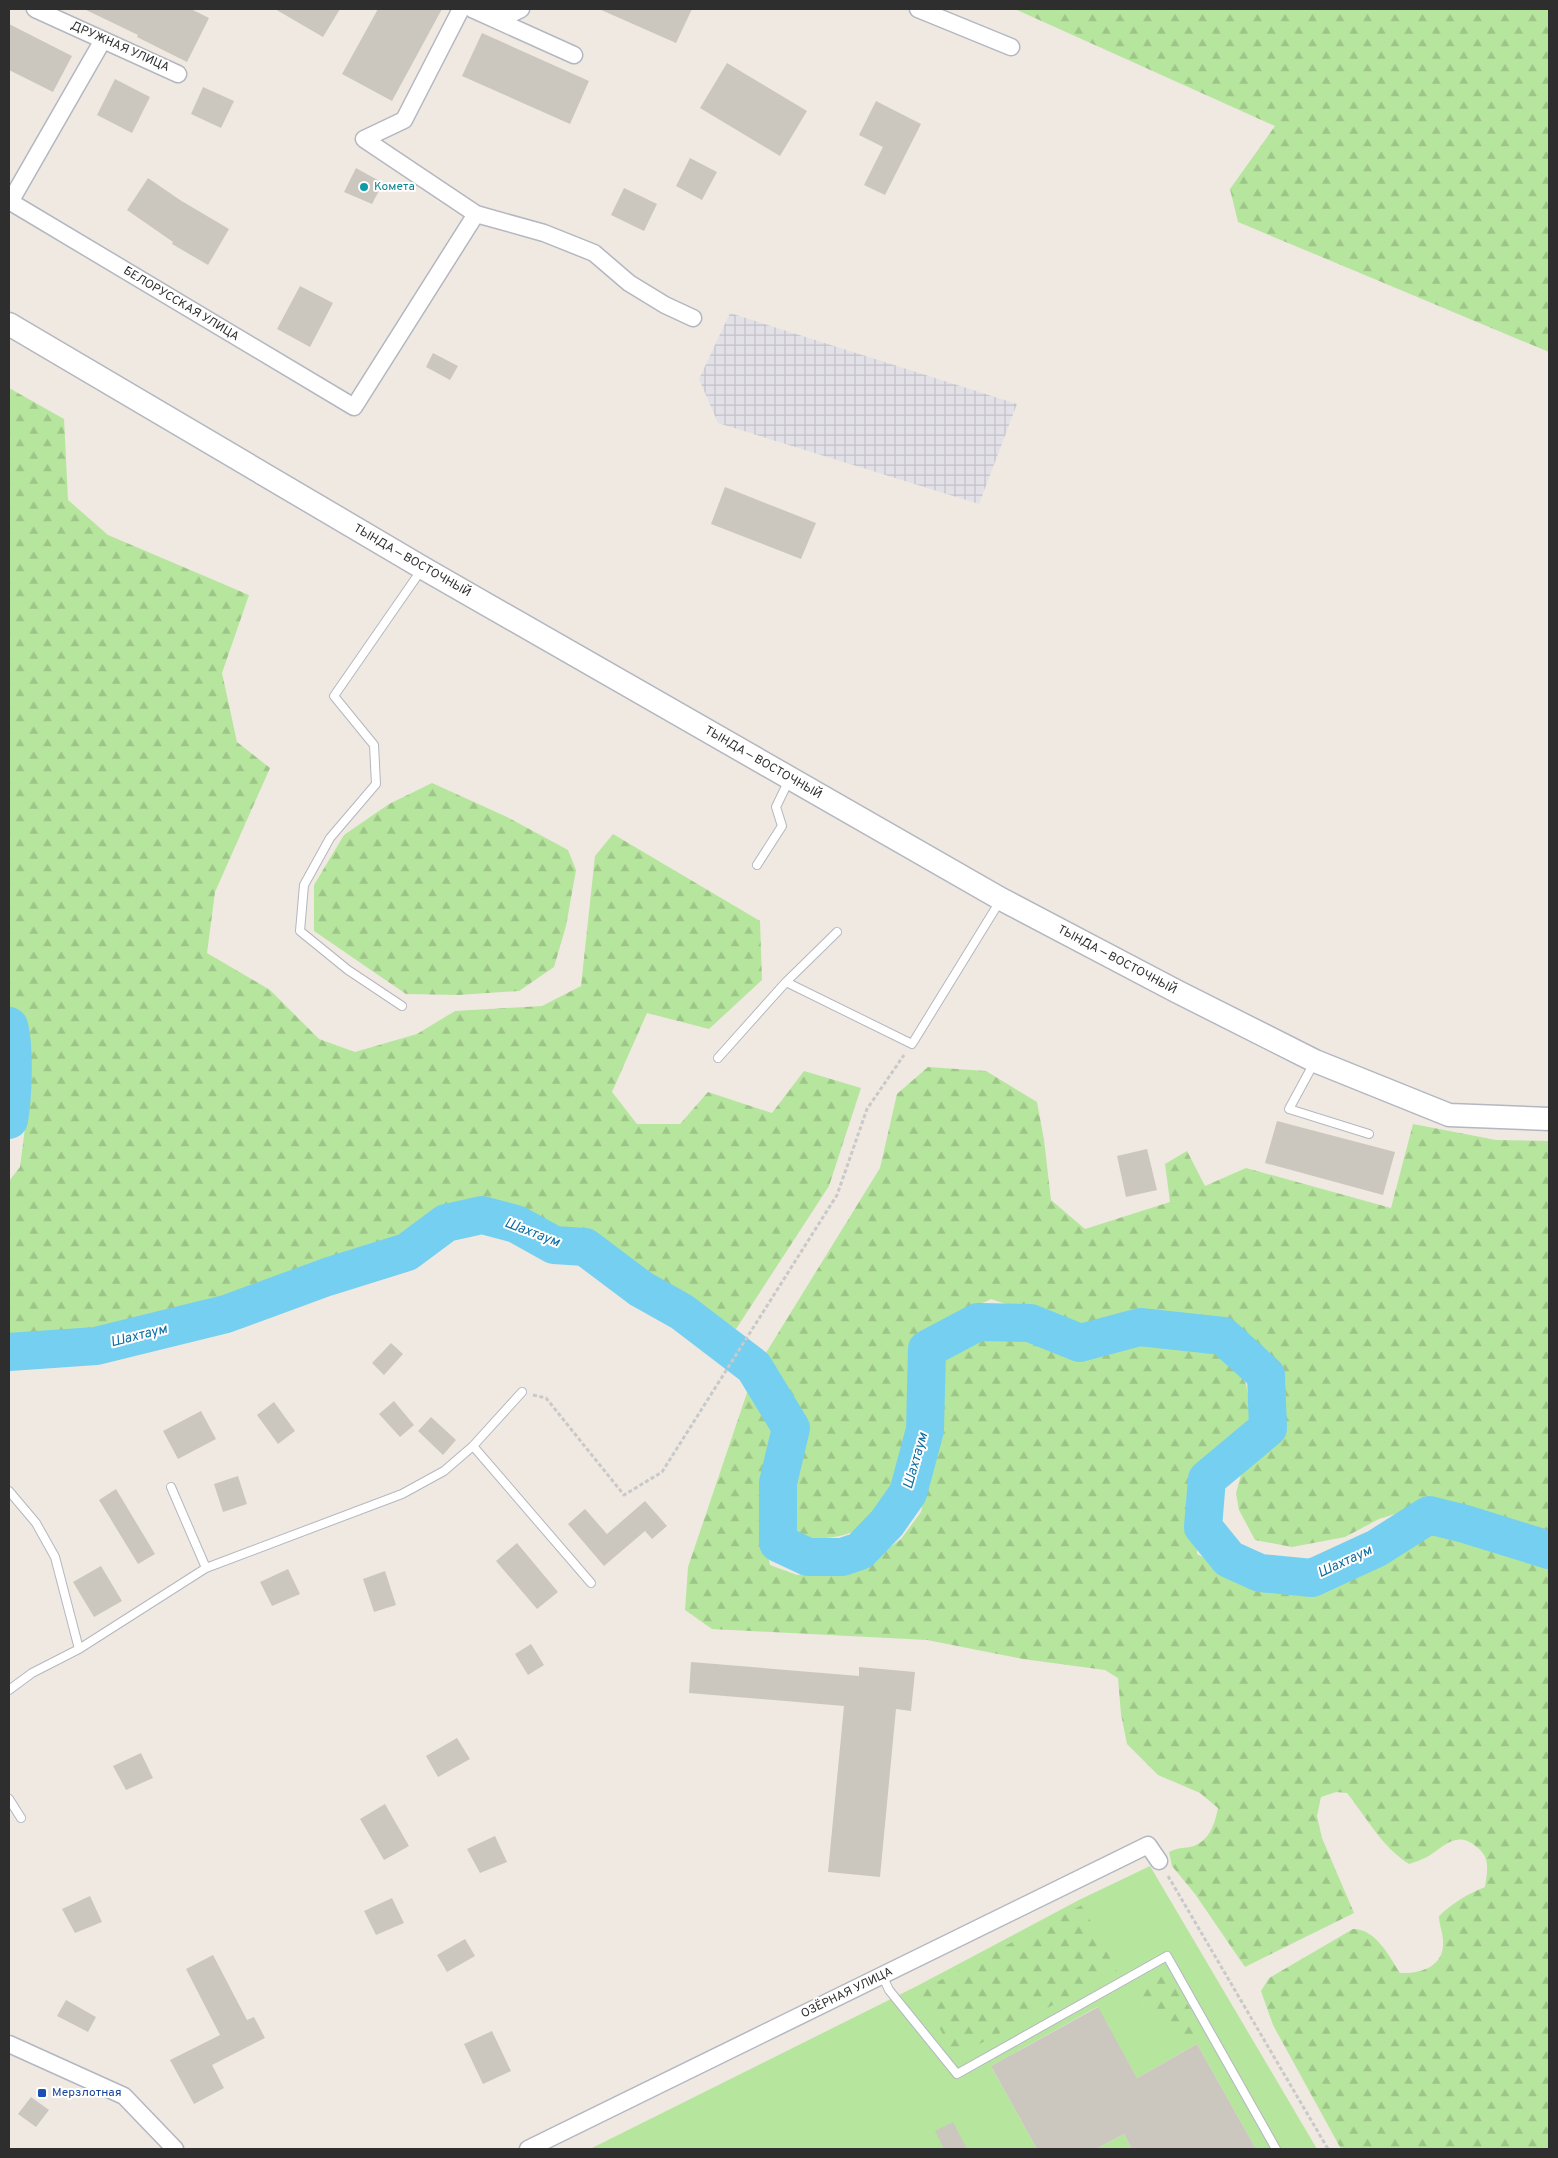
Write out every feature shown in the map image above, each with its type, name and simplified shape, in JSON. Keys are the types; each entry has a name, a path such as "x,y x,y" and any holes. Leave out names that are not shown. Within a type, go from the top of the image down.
{"street":[{"name":"ДРУЖНАЯ УЛИЦА","path":"34,9 178,74"},
{"path":"461,9 404,120 364,139 476,214 544,233 594,253 629,284 693,318"},
{"path":"472,9 574,55"},
{"path":"484,9 511,14 521,9"},
{"path":"918,9 1011,46"},
{"path":"10,201 103,40"},
{"name":"БЕЛОРУССКАЯ УЛИЦА","path":"10,201 354,407 476,214"},
{"name":"ТЫНДА — ВОСТОЧНЫЙ","path":"9,324 423,568 1001,899 1176,991 1315,1061 1449,1116 1549,1120"},
{"name":"ОЗЁРНАЯ УЛИЦА","path":"528,2149 1148,1845 1159,1861"},
{"path":"9,2044 124,2096 175,2149"}],"lane":[{"path":"402,1006 348,970 300,931 304,885 330,838 376,784 374,744 334,696 423,568"},
{"path":"757,865 782,826 776,807 790,778"},
{"path":"786,982 912,1044 1001,899"},
{"path":"718,1058 786,982 837,932"},
{"path":"1315,1061 1289,1109 1369,1134"},
{"path":"9,1690 32,1673 79,1649 206,1568 402,1494 444,1471 473,1446 522,1392"},
{"path":"473,1446 591,1584"},
{"path":"171,1488 206,1568"},
{"path":"9,1491 36,1523 55,1557 79,1649"},
{"path":"9,1799 21,1818"},
{"path":"882,1975 889,1990 957,2074 1167,1956 1276,2149"}],"path":[{"path":"522,1392 546,1398 624,1495 662,1472 837,1195 867,1109 912,1044"},
{"path":"1159,1861 1328,2149"}],"shaded area":[{"path":"730,313 1017,404 979,504 718,423 699,379"}],"green space":[{"path":"1015,9 1549,9 1549,352 1238,222 1230,189 1275,126"},
{"path":"9,388 64,419 68,500 108,535 249,595 222,673 237,742 270,768 215,892 207,953 270,990 319,1039 355,1052 417,1034 455,1011 542,1006 581,986 595,856 613,834 760,921 762,980 709,1029 647,1013 612,1092 637,1124 680,1124 708,1092 772,1113 804,1071 861,1088 829,1186 736,1329 671,1291 627,1257 587,1235 478,1206 438,1214 372,1249 286,1278 153,1318 42,1340 9,1338 9,1181 20,1167 27,1112 22,1031 9,1007"},
{"path":"432,783 507,817 568,850 576,870 566,926 554,967 519,991 458,995 406,994 314,931 314,885 344,835 389,804"},
{"path":"928,1067 986,1071 1037,1102 1044,1140 1051,1200 1085,1229 1170,1202 1165,1164 1187,1151 1205,1186 1246,1168 1391,1208 1413,1124 1496,1140 1549,1141 1549,1538 1495,1520 1427,1504 1379,1519 1345,1537 1292,1547 1255,1540 1239,1510 1236,1493 1244,1464 1269,1447 1280,1420 1278,1400 1267,1361 1241,1336 1198,1321 1140,1316 1102,1323 1069,1325 991,1299 963,1312 942,1325 926,1337 922,1343 902,1458 890,1496 874,1520 866,1526 847,1534 828,1538 798,1537 789,1515 786,1489 800,1422 764,1356 880,1168 897,1094"},
{"path":"1024,1330 1048,1344 1080,1350 1142,1336 1191,1340 1226,1349 1246,1384 1251,1414 1242,1438 1206,1463 1196,1491 1197,1554 1268,1589 1296,1592 1326,1582 1397,1542 1446,1533 1549,1557 1549,2149 1341,2149 1273,2025 1261,1991 1269,1978 1353,1929 1361,1930 1375,1938 1400,1973 1415,1972 1435,1964 1442,1952 1443,1944 1439,1916 1460,1899 1485,1887 1487,1871 1485,1857 1471,1842 1464,1840 1451,1841 1427,1857 1409,1864 1399,1857 1375,1832 1347,1793 1336,1792 1321,1797 1317,1816 1322,1838 1354,1913 1245,1967 1195,1894 1172,1866 1169,1852 1201,1842 1209,1834 1214,1824 1218,1808 1200,1793 1158,1775 1127,1744 1121,1714 1118,1678 1105,1670 1023,1659 927,1640 712,1629 685,1610 688,1567 751,1381 779,1438 766,1495 764,1538 770,1565 797,1575 863,1567 901,1539 921,1512 928,1475 935,1408 934,1369 954,1346 989,1332"},
{"path":"1150,1866 1317,2149 1256,2149 1197,2044 1137,2078 1097,2007 991,2066 1037,2149 590,2149 917,1986 1079,1900","holes":["1168,1972 1157,2018 1142,2005 1142,1985"]},
{"path":"1082,1905 1117,1971 955,2057 920,1991"},
{"path":"1168,1971 1195,2017 1193,2037 1178,2040 1142,2005 1142,1984"},
{"path":"1124,2134 1132,2149 1096,2149"}],"building":[{"path":"84,9 191,9 209,18 187,62 137,37 138,35"},
{"path":"275,9 340,9 323,37"},
{"path":"378,9 442,9 392,101 342,74"},
{"path":"599,9 692,9 676,43"},
{"path":"9,24 72,56 53,92 9,70"},
{"path":"482,33 589,81 570,124 462,76"},
{"path":"727,63 807,111 780,156 700,108"},
{"path":"115,79 150,97 132,133 97,115"},
{"path":"203,87 234,101 221,128 191,114"},
{"path":"876,101 921,124 885,195 864,185 883,147 859,135"},
{"path":"690,158 717,172 702,200 676,186"},
{"name":"Комета","path":"356,168 383,183 372,204 344,192"},
{"path":"148,178 180,200 229,229 208,265 172,244 173,242 127,210"},
{"path":"624,188 657,204 644,231 611,215"},
{"path":"300,286 333,303 310,347 277,329"},
{"path":"433,353 458,366 450,380 426,367"},
{"path":"725,487 816,523 801,559 711,524"},
{"path":"1277,1121 1395,1152 1383,1195 1265,1163"},
{"path":"1147,1149 1157,1190 1126,1197 1117,1156"},
{"path":"391,1343 403,1354 384,1375 372,1363"},
{"path":"394,1401 414,1425 400,1437 379,1414"},
{"path":"274,1402 295,1431 278,1444 257,1415"},
{"path":"201,1411 216,1439 178,1459 163,1431"},
{"path":"431,1417 456,1440 443,1455 418,1431"},
{"path":"238,1476 247,1504 223,1512 214,1484"},
{"path":"116,1489 155,1554 138,1564 99,1500"},
{"path":"645,1501 667,1526 652,1539 645,1531 604,1566 568,1524 585,1509 607,1534"},
{"path":"517,1543 558,1592 537,1609 496,1561"},
{"path":"101,1566 122,1601 94,1617 73,1582"},
{"path":"288,1569 300,1594 272,1606 260,1582"},
{"path":"385,1571 396,1605 374,1612 363,1579"},
{"path":"531,1644 544,1665 528,1675 515,1654"},
{"path":"691,1662 859,1676 859,1667 915,1672 911,1711 896,1709 880,1877 828,1872 844,1706 689,1693"},
{"path":"457,1738 470,1759 438,1777 426,1756"},
{"path":"141,1753 153,1778 126,1790 113,1766"},
{"path":"385,1804 409,1846 384,1860 360,1819"},
{"path":"495,1836 507,1862 480,1873 467,1849"},
{"path":"90,1896 102,1922 75,1933 62,1909"},
{"path":"392,1898 404,1923 376,1935 364,1911"},
{"path":"465,1939 475,1956 447,1972 437,1955"},
{"path":"213,1955 247,2020 254,2017 265,2038 212,2065 224,2088 194,2104 170,2060 220,2035 186,1969"},
{"path":"66,2000 96,2017 88,2032 57,2016"},
{"path":"1098,2007 1137,2078 1197,2044 1256,2149 1132,2149 1124,2134 1096,2149 1037,2149 991,2066"},
{"path":"492,2031 511,2071 483,2084 464,2044"},
{"path":"31,2097 49,2110 36,2127 18,2114"},
{"path":"953,2122 967,2149 944,2149 935,2131"}],"waterway":[{"name":"Шахтаум","path":"9,1026 13,1073 9,1120"},
{"name":"Шахтаум","path":"9,1352 96,1346 226,1314 327,1277 407,1252 446,1223 482,1215 516,1224 554,1245 585,1247 641,1289 682,1312 754,1367 791,1428 778,1483 778,1543 808,1557 842,1557 860,1551 887,1523 908,1493 925,1430 927,1349 978,1322 1030,1323 1080,1343 1140,1327 1223,1336 1266,1375 1268,1428 1207,1479 1203,1527 1229,1559 1260,1573 1312,1578 1377,1548 1429,1515 1549,1550"}],"place":[{"name":"Комета","path":"364,187"},
{"name":"Мерзлотная","path":"42,2093"}]}
